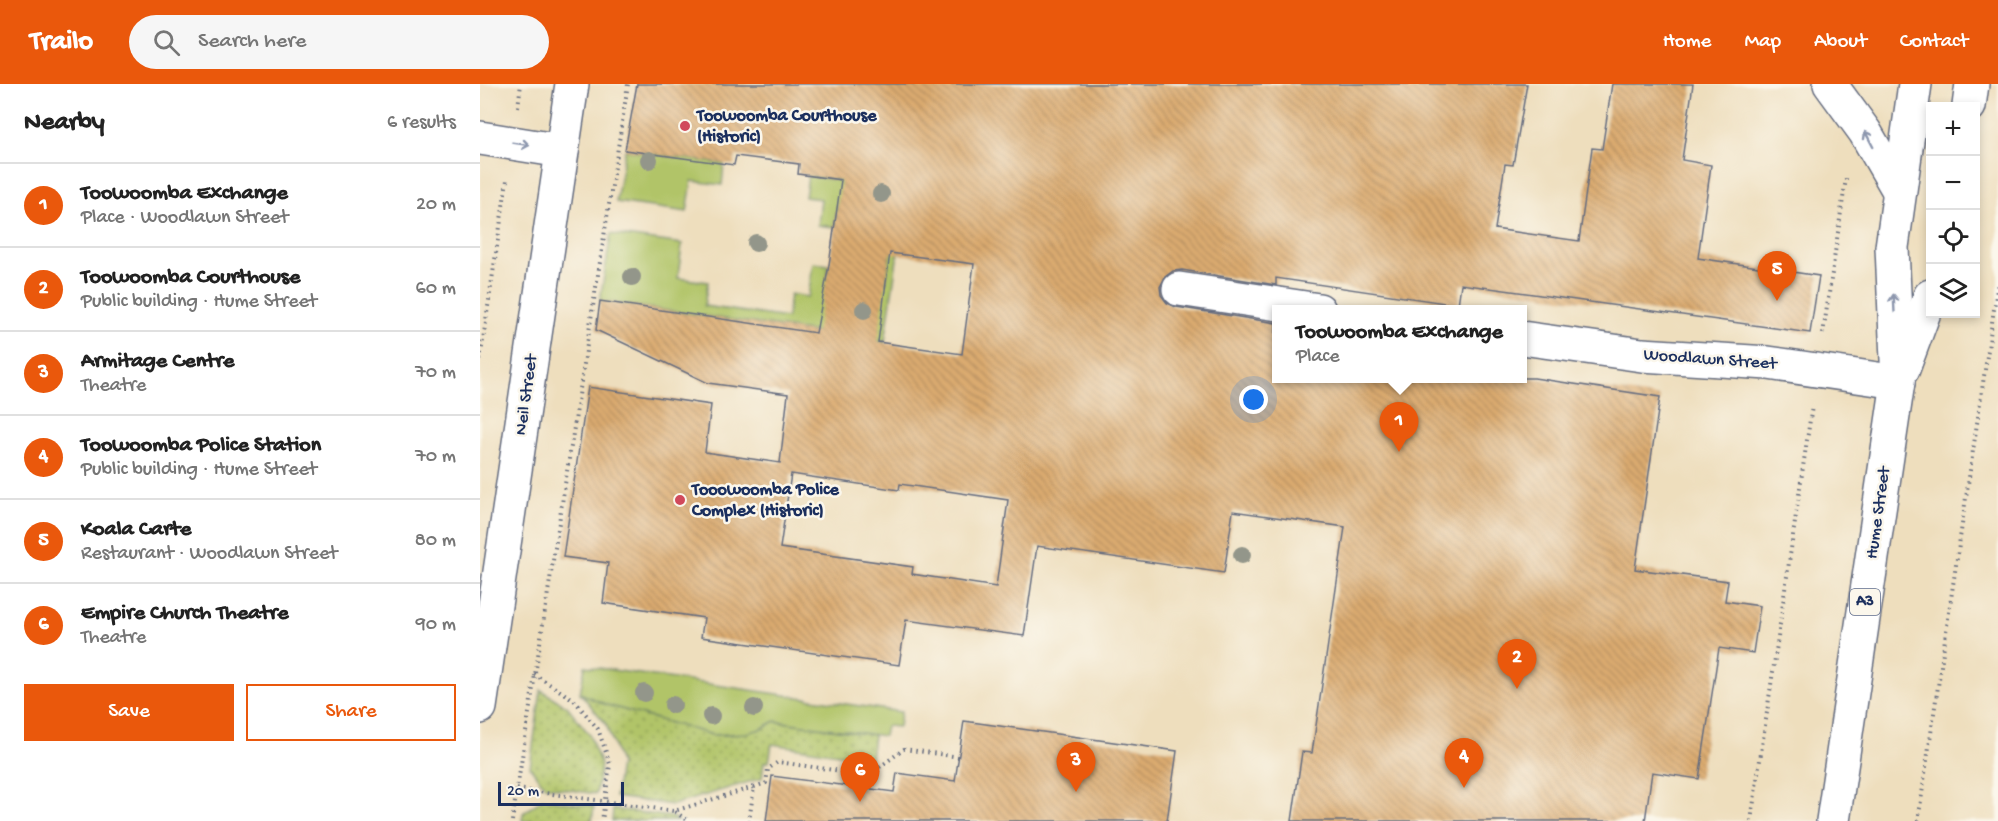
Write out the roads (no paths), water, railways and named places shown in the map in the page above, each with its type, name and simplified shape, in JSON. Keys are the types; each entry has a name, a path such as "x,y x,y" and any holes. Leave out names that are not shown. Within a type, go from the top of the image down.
{"main road":[{"name":"Neil Street","path":"480,707 572,84"},
{"path":"1830,84 1865,132 1898,189"},
{"name":"Hume Street","path":"1833,821 1898,382 1892,247 1898,189 1915,84"},
{"path":"1970,102 1972,84"},
{"path":"480,138 562,151"},
{"path":"1179,290 1290,305"},
{"name":"Hume Street","path":"1898,382 1926,307"},
{"name":"Woodlawn Street","path":"1527,339 1642,355 1768,363 1898,382"}],"place":[{"name":"Toowoomba Courthouse (Historic)","path":"685,126"},
{"name":"Koala Carte","path":"1777,301"},
{"name":"Toowoomba Exchange","path":"1399,452"},
{"name":"Tooowoomba Police Complex (Historic)","path":"680,500"},
{"name":"Toowoomba Courthouse","path":"1517,689"},
{"name":"Toowoomba Police Station","path":"1464,788"},
{"name":"Armitage Centre","path":"1076,792"},
{"name":"Empire Church Theatre","path":"860,802"}]}
